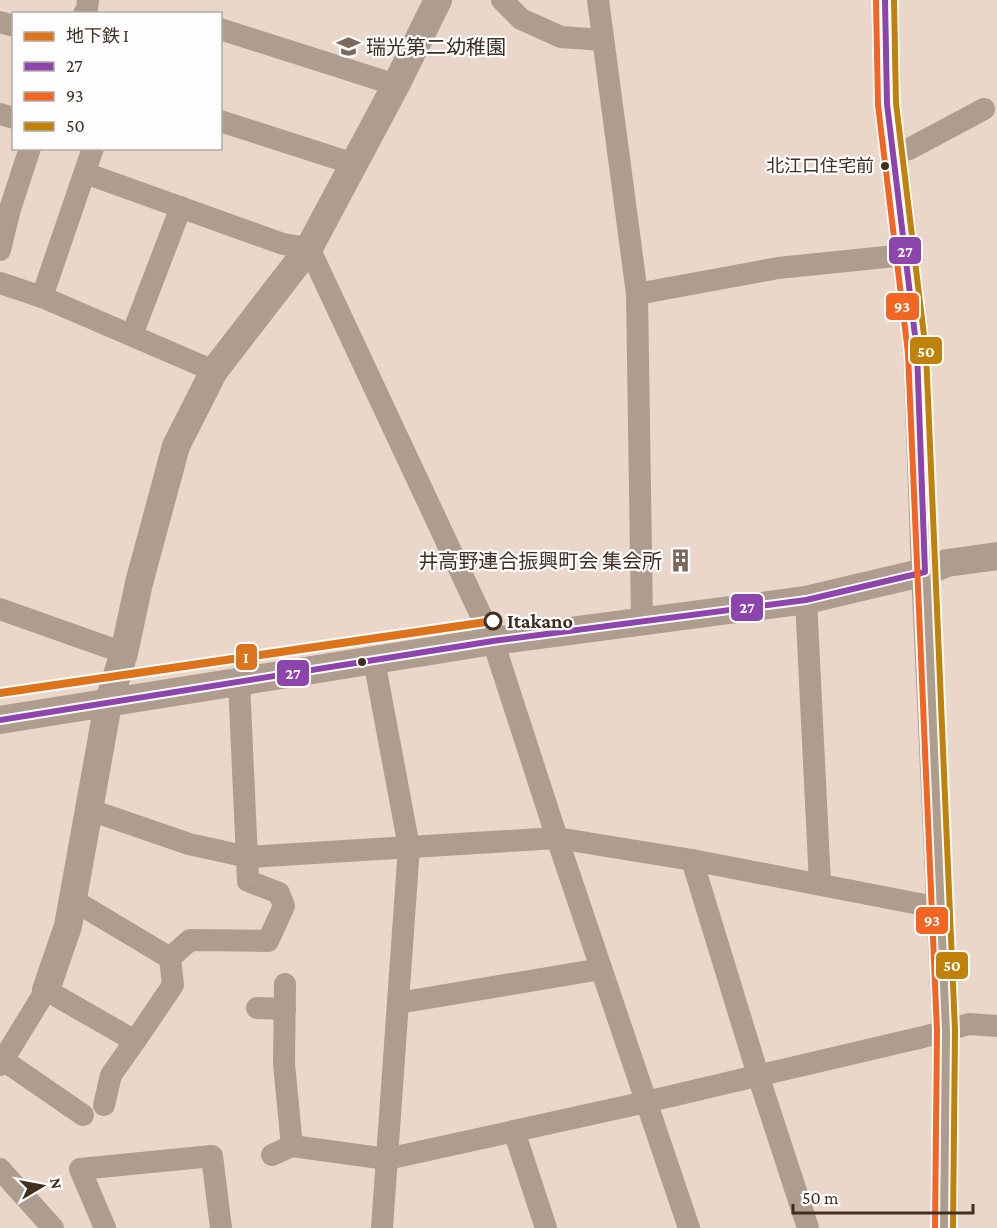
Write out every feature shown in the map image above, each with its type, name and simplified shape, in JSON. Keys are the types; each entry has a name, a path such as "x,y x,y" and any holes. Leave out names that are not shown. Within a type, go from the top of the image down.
{"street":[{"path":"83,1115 1,1063 46,990 68,926 108,704 124,653 139,583 176,446 214,371 309,248 396,85 438,0"},
{"path":"502,0 521,19 561,38 603,40"},
{"path":"598,0 637,294 642,621"},
{"path":"885,0 888,104 917,352 946,1031 944,1228"},
{"path":"222,30 396,85"},
{"path":"893,154 909,149 984,109"},
{"path":"222,122 354,164"},
{"path":"0,250 5,208 29,150"},
{"path":"42,297 92,150"},
{"path":"85,173 283,244 309,248"},
{"path":"132,335 181,207"},
{"path":"309,248 493,641 689,1228"},
{"path":"637,294 778,268 905,255"},
{"path":"0,283 42,297 214,371"},
{"path":"0,720 493,641 806,600 925,572 947,563 997,556"},
{"path":"806,600 820,884"},
{"path":"0,609 124,653"},
{"path":"374,660 409,847 382,1228"},
{"path":"170,958 189,940 268,941 284,906 279,893 248,881 238,682"},
{"path":"90,810 189,844 248,857 557,838 692,860 940,908"},
{"path":"692,860 808,1228"},
{"path":"73,900 170,958"},
{"path":"104,1105 111,1075 173,985 170,958"},
{"path":"398,1003 601,969"},
{"path":"285,984 284,1064 292,1146"},
{"path":"46,990 135,1041"},
{"path":"257,1008 285,1009"},
{"path":"272,1155 292,1146 387,1159 646,1102 969,1024 997,1026"},
{"path":"514,1131 546,1228"},
{"path":"105,1228 80,1168 213,1156 221,1228"},
{"path":"0,1169 53,1228"}],"metro line":[{"name":"I","path":"0,693 493,621"}],"transit line":[{"name":"93","path":"876,0 878,105 908,353 937,1031 935,1228"},
{"name":"27","path":"0,720 493,641 806,600 925,572 917,352 887,104 885,0"},
{"name":"50","path":"894,0 896,103 926,352 955,1031 953,1228"}],"place":[{"name":"瑞光第二幼稚園","path":"348,47"},
{"name":"北江口住宅前","path":"885,166"},
{"name":"井高野連合振興町会 集会所","path":"680,561"},
{"name":"Itakano","path":"493,621"}]}
